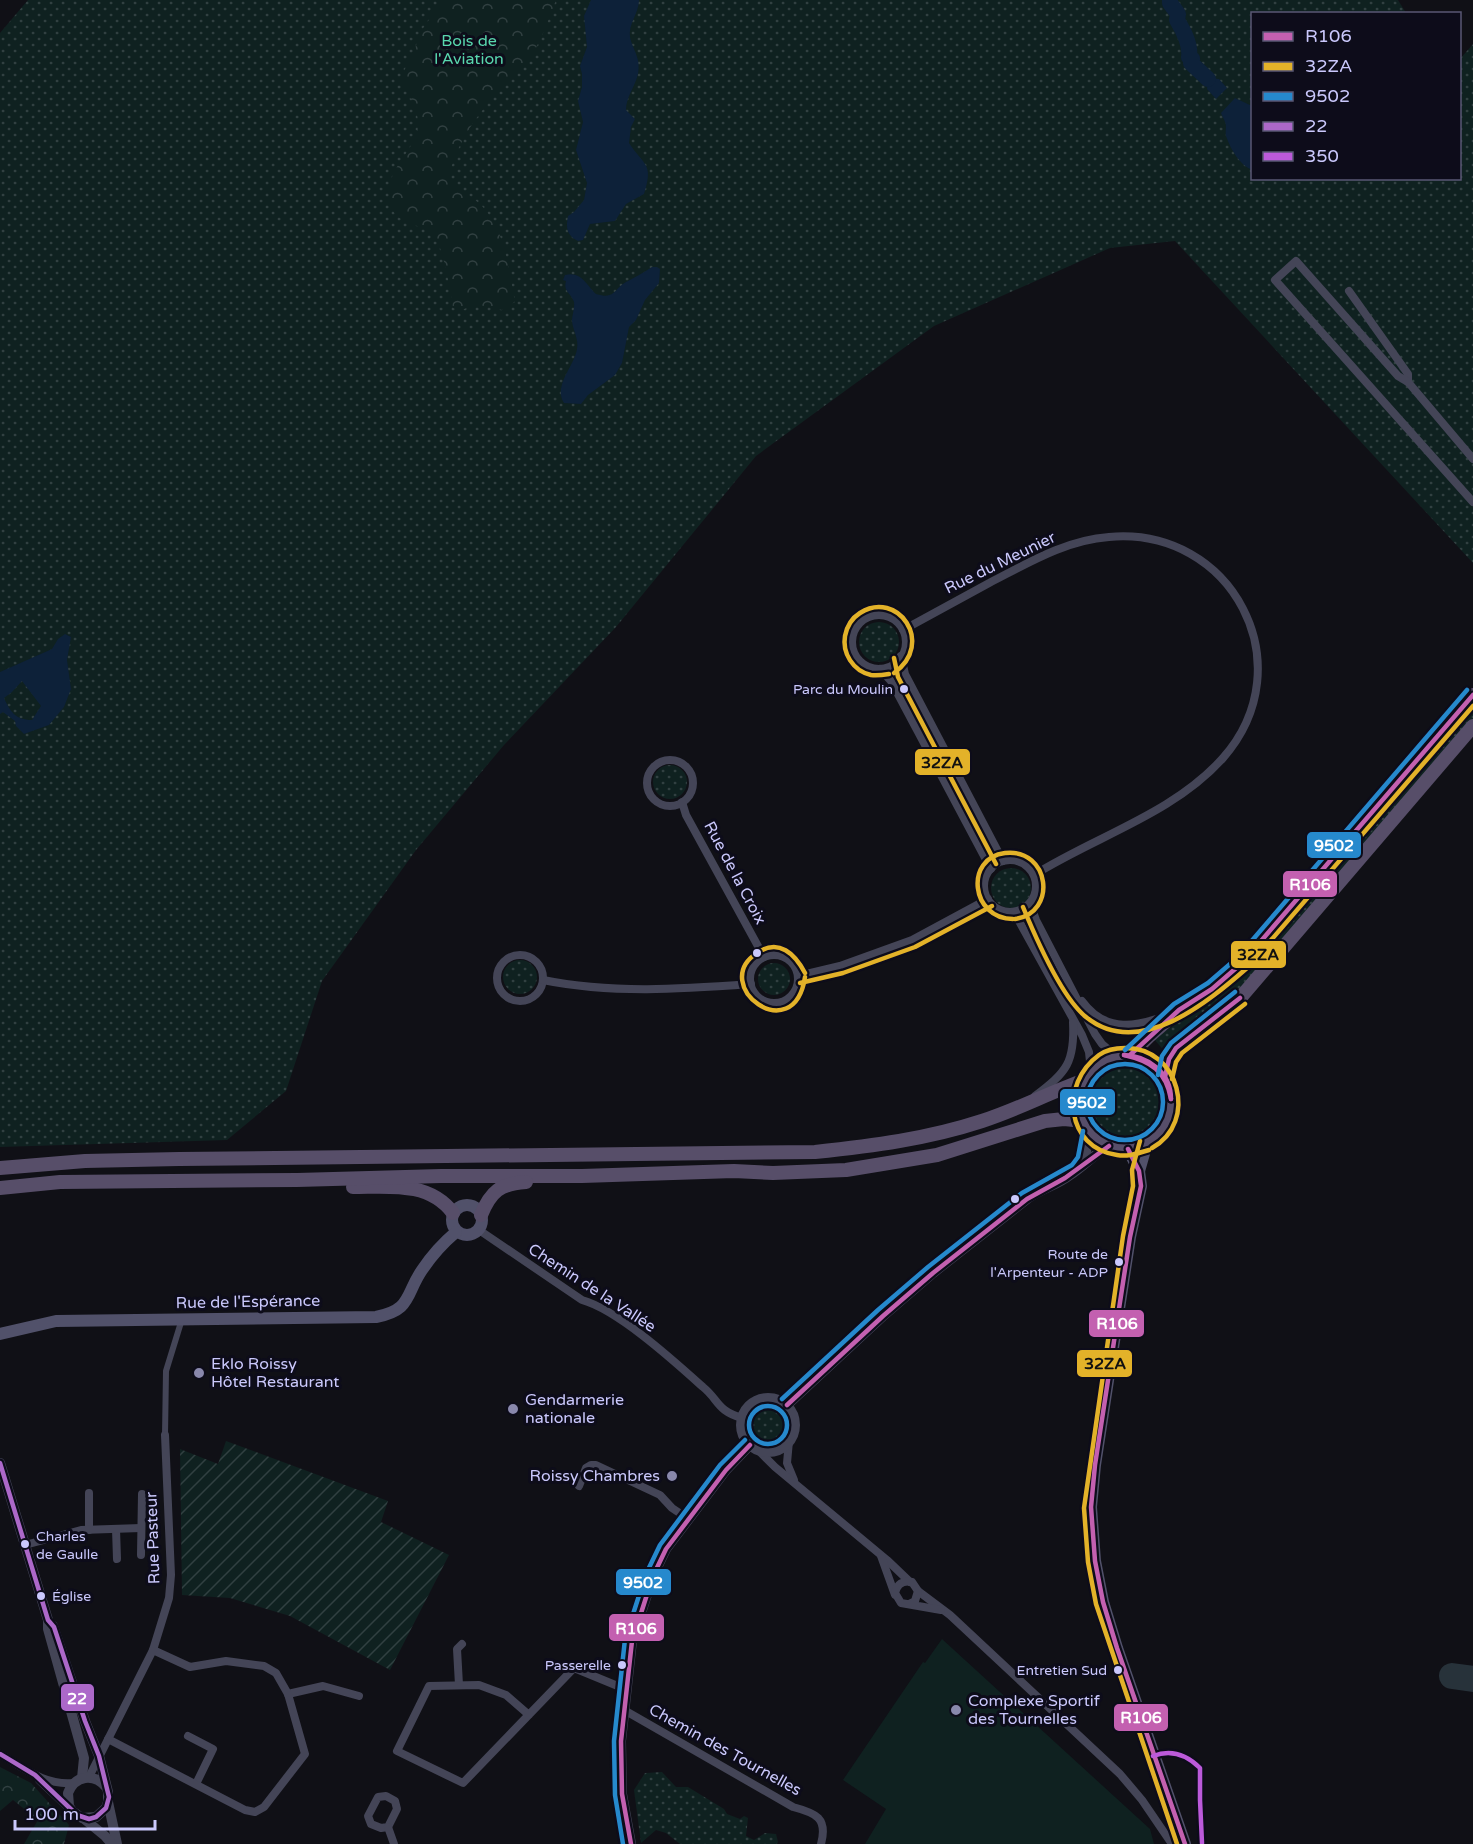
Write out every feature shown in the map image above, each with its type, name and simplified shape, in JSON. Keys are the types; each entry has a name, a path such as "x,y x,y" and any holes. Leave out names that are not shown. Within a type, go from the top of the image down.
{"main road":[{"path":"1130,1055 1148,1036 1179,1010 1212,989 1242,963 1473,695"},
{"path":"1165,1077 1169,1059 1176,1048 1242,997 1473,726"},
{"path":"0,1188 60,1182 582,1176 846,1170 937,1155 1045,1121 1064,1119 1087,1127 1109,1146 1128,1149 1147,1143 1165,1127 1170,1116 1172,1095 1165,1077 1151,1062 1130,1055 1116,1056 1098,1064 1088,1075 1080,1094 1080,1107 1087,1127"},
{"path":"0,1168 85,1161 167,1159 815,1152 927,1137 1018,1108 1088,1075"},
{"path":"1139,1171 1147,1143"},
{"path":"1128,1149 1139,1171 1141,1186 1128,1247 1091,1508 1095,1561 1103,1602 1185,1844"},
{"path":"481,1215 475,1208 466,1205 456,1209 451,1223 460,1235 471,1236 482,1226 481,1215 495,1190 513,1183 582,1176"},
{"path":"297,1179 348,1186 416,1188 432,1194 453,1213"},
{"name":"Rue de l'Espérance","path":"0,1334 56,1321 376,1317 390,1314 402,1307 420,1272 439,1247 456,1232"}],"street":[{"path":"1473,459 1408,382 1398,376 1296,261 1275,280 1473,502"},
{"path":"1349,291 1405,370 1408,382"},
{"name":"Rue du Meunier","path":"903,630 1044,555 1076,543 1107,537 1137,536 1162,541 1188,551 1208,564 1240,602 1253,633 1258,677 1252,709 1235,742 1209,771 1172,801 1034,875"},
{"path":"879,615 893,619 903,630 905,648 902,656 889,667 880,669 864,664 857,658 852,641 857,626 863,620 879,615"},
{"path":"902,656 905,674 1004,861"},
{"path":"880,669 891,681 991,869"},
{"path":"676,760 689,770 693,784 691,791 682,802 667,806 660,804 650,795 647,789 647,776 659,762 676,760"},
{"name":"Rue de la Croix","path":"682,802 686,815 764,957"},
{"path":"1004,861 1018,861 1030,869 1034,875 1036,890 1030,904 1025,908 1014,912 999,910 988,899 984,884 991,869 1004,861"},
{"path":"798,976 840,966 912,939 988,899"},
{"path":"1030,904 1095,1034 1102,1044 1116,1056"},
{"path":"1014,912 1082,1035 1089,1052 1088,1075"},
{"path":"519,954 526,955 540,964 543,980 537,994 531,998 516,1001 503,994 497,980 497,972 505,960 519,954"},
{"path":"764,957 786,958 796,969 798,976 795,990 785,1000 778,1003 764,1001 758,997 751,984 753,968 764,957"},
{"path":"543,980 566,985 645,989 751,984"},
{"path":"1070,984 1089,1010 1105,1020 1128,1026 1144,1024 1179,1010"},
{"path":"1018,1108 1059,1077 1067,1066 1074,1041 1073,1021"},
{"path":"1083,1165 1087,1127"},
{"path":"787,1405 933,1273 1027,1199 1070,1176 1096,1153 1109,1146"},
{"name":"Chemin de la Vallée","path":"479,1230 582,1300 596,1304 639,1334 706,1389 720,1407 742,1418"},
{"name":"Rue Pasteur","path":"82,1779 99,1756 153,1650 170,1598 165,1435 166,1371 182,1319"},
{"path":"631,1844 622,1794 621,1741 632,1641 653,1576 666,1549 687,1518 739,1455 754,1448 767,1452 776,1451 789,1441 795,1422 792,1413 787,1405 770,1398 753,1403 746,1409 742,1418 742,1433 754,1448 915,1585 918,1591 943,1611 1120,1774 1142,1800 1172,1844"},
{"path":"789,1441 788,1463 795,1483"},
{"path":"0,1463 48,1620 48,1629 84,1758 82,1779 68,1793 69,1806 72,1811"},
{"path":"579,1486 586,1468 596,1465 660,1495 672,1508 687,1518"},
{"path":"89,1493 89,1530"},
{"path":"141,1555 142,1494"},
{"path":"25,1545 81,1530 141,1528"},
{"path":"116,1529 117,1559"},
{"path":"881,1556 896,1596 901,1603 943,1611"},
{"path":"896,1596 900,1583 910,1582"},
{"path":"909,1604 915,1601 918,1591"},
{"path":"48,1620 54,1627 99,1756 117,1844"},
{"path":"459,1685 457,1649 462,1644"},
{"path":"108,1739 244,1810 255,1812 264,1807 305,1754 288,1694 276,1673 264,1666 226,1661 190,1668 153,1650"},
{"path":"529,1715 506,1695 479,1685 429,1686 397,1750 463,1783 529,1715 574,1668 625,1689"},
{"path":"288,1694 323,1686 359,1696"},
{"name":"Chemin des Tournelles","path":"624,1710 793,1808 810,1811 818,1816 823,1825 821,1844"},
{"path":"188,1736 213,1749 196,1784"},
{"path":"0,1754 48,1782 62,1784 82,1779 96,1779 106,1787"},
{"path":"35,1775 72,1811 105,1836 111,1844"},
{"path":"1142,1800 1167,1844"},
{"path":"82,1818 96,1817 106,1808 108,1802"},
{"path":"387,1827 394,1844"}],"green space":[{"path":"28,0 1398,0 1405,12 1251,12 1251,180 1461,180 1461,58 1473,44 1473,563 1175,241 1110,248 934,326 756,456 616,627 504,745 416,850 322,981 286,1091 227,1140 0,1147 0,33"},
{"name":"Bois de l'Aviation","path":"443,0 556,0 540,41 527,63 490,101 467,132 455,156 449,179 482,206 501,238 515,302 502,310 475,304 462,310 453,308 444,260 435,237 430,232 397,216 390,203 391,180 412,143 418,123 416,111 401,76 414,53 419,34"},
{"path":"879,622 887,623 893,628 898,634 898,650 893,656 887,661 879,662 871,661 865,656 860,650 859,642 860,634 865,628 871,623"},
{"path":"1473,703 1473,719 1246,986 1166,1053 1154,1039 1221,993 1243,973"},
{"path":"670,765 682,770 687,782 682,794 670,799 658,794 653,782 658,770"},
{"path":"1011,868 1025,874 1031,888 1025,902 1011,908 997,902 991,888 997,874"},
{"path":"520,960 532,965 537,977 532,989 520,994 508,989 503,977 508,965"},
{"path":"774,963 785,968 790,979 785,990 774,995 763,990 758,979 763,968"},
{"path":"1125,1062 1140,1065 1153,1074 1162,1087 1165,1102 1162,1117 1153,1130 1140,1139 1125,1142 1110,1139 1097,1130 1088,1117 1085,1102 1088,1087 1097,1074 1110,1065"},
{"path":"769,1404 784,1410 790,1425 784,1440 769,1446 754,1440 748,1425 754,1410"},
{"path":"226,1441 388,1501 381,1522 449,1555 390,1670 290,1616 230,1598 182,1595 180,1449 218,1464"},
{"name":"Complexe Sportif des Tournelles","path":"942,1639 1150,1829 1154,1844 865,1844 886,1809 843,1780 923,1662 925,1663"},
{"path":"0,1767 31,1783 69,1825 64,1844 24,1844 38,1820 13,1800 0,1811"},
{"path":"662,1772 676,1787 688,1787 724,1809 727,1814 740,1819 744,1816 748,1818 746,1836 754,1840 765,1833 776,1834 777,1844 680,1844 666,1833 656,1830 641,1843 634,1790 645,1773"}],"water":[{"path":"591,0 639,0 630,37 639,68 626,110 635,119 631,127 629,143 646,166 648,176 644,194 626,204 615,221 590,224 583,240 578,241 569,233 567,224 568,216 584,200 587,183 576,150 583,122 578,101 582,87 580,66 587,47 584,16"},
{"path":"1210,78 1219,79 1227,88 1216,99 1207,89"},
{"path":"1235,98 1251,106 1251,169 1243,164 1230,146 1226,136 1226,124 1221,113"},
{"path":"652,267 660,269 659,283 645,300 636,320 629,327 622,363 615,375 588,395 581,404 564,403 561,396 562,383 575,356 577,345 572,321 574,302 566,290 566,281 563,280 565,275 580,277 596,294 607,296"},
{"path":"65,634 71,637 67,660 71,689 64,707 49,725 24,734 16,726 15,721 3,712 0,714 0,672 52,649 58,639","holes":["22,681 41,706 32,720 26,720 14,714 4,698"]}],"waterway":[{"path":"1170,0 1178,14 1177,20 1188,42 1191,63 1208,79"}],"taxiway":[{"path":"1452,1676 1473,1679"}],"transit line":[{"name":"32ZA","path":"889,674 871,675 859,670 850,660 845,649 845,636 850,623 860,613 874,607 887,608 898,614 907,623 911,635 912,648 906,661 894,673"},
{"name":"32ZA","path":"894,658 898,677 996,864"},
{"name":"9502","path":"1125,1050 1174,1004 1208,983 1237,958 1467,690"},
{"name":"R106","path":"1130,1055 1179,1010 1212,989 1242,963 1473,695"},
{"name":"32ZA","path":"1023,907 1059,981 1068,996 1086,1017 1107,1029 1128,1032 1150,1029 1172,1021 1213,996 1247,968 1473,706"},
{"name":"32ZA","path":"1013,919 999,916 988,909 981,899 978,888 978,876 983,865 992,857 1005,853 1020,854 1032,860 1043,882 1043,894 1038,905 1029,914 1015,919"},
{"name":"32ZA","path":"800,983 843,973 915,947 992,906"},
{"name":"32ZA","path":"805,973 786,950 772,947 757,953 745,966 742,981 748,994 758,1004 772,1010 786,1009 798,998 805,977"},
{"name":"9502","path":"1158,1075 1162,1056 1171,1043 1235,992"},
{"name":"R106","path":"1165,1077 1169,1059 1176,1048 1240,998"},
{"name":"32ZA","path":"1172,1079 1176,1062 1182,1053 1245,1004"},
{"name":"32ZA","path":"1149,1150 1121,1155 1100,1150 1087,1140 1078,1128 1074,1113 1074,1098 1078,1082 1086,1067 1102,1053 1122,1048 1144,1051 1159,1060 1170,1072 1176,1088 1178,1105 1175,1121 1167,1136 1152,1148"},
{"name":"R106","path":"1124,1055 1142,1060 1156,1069 1165,1081 1171,1099"},
{"name":"R106","path":"1124,1055 1142,1059 1157,1068 1167,1081 1171,1099"},
{"name":"9502","path":"1125,1064 1139,1067 1152,1075 1160,1088 1163,1102 1160,1116 1152,1129 1139,1137 1125,1140 1111,1137 1098,1129 1090,1116 1087,1102 1090,1088 1098,1075 1111,1067 1125,1064"},
{"name":"9502","path":"782,1399 928,1267 1022,1193 1072,1165 1078,1157 1083,1131"},
{"name":"32ZA","path":"1140,1141 1132,1170 1133,1186 1123,1236 1084,1508 1088,1562 1096,1604 1177,1844"},
{"name":"R106","path":"787,1405 933,1273 1027,1199 1065,1178 1109,1146"},
{"name":"R106","path":"1128,1149 1139,1171 1141,1186 1130,1237 1095,1465 1091,1507 1095,1561 1103,1602 1117,1648 1185,1844"},
{"name":"9502","path":"768,1406 781,1412 787,1425 781,1438 768,1444 755,1438 749,1425 755,1412 768,1406"},
{"name":"9502","path":"623,1844 615,1795 614,1741 625,1639 646,1574 660,1545 720,1465 745,1440"},
{"name":"R106","path":"631,1844 622,1794 621,1741 632,1641 653,1576 666,1549 726,1470 750,1445"},
{"name":"22","path":"0,1463 48,1620 54,1627 99,1756 109,1797 106,1808 96,1817 89,1819 77,1815 35,1775 0,1754"},
{"name":"350","path":"1153,1756 1166,1753 1178,1754 1200,1768 1202,1843"}],"place":[{"name":"Parc du Moulin","path":"904,689"},
{"name":"Route de l'Arpenteur - ADP","path":"1119,1262"},
{"name":"Eklo Roissy Hôtel Restaurant","path":"199,1373"},
{"name":"Gendarmerie nationale","path":"513,1409"},
{"name":"Roissy Chambres","path":"672,1476"},
{"name":"Charles de Gaulle","path":"25,1544"},
{"name":"Église","path":"41,1596"},
{"name":"Passerelle","path":"622,1665"},
{"name":"Entretien Sud","path":"1118,1670"},
{"name":"Complexe Sportif des Tournelles","path":"956,1710"}]}
